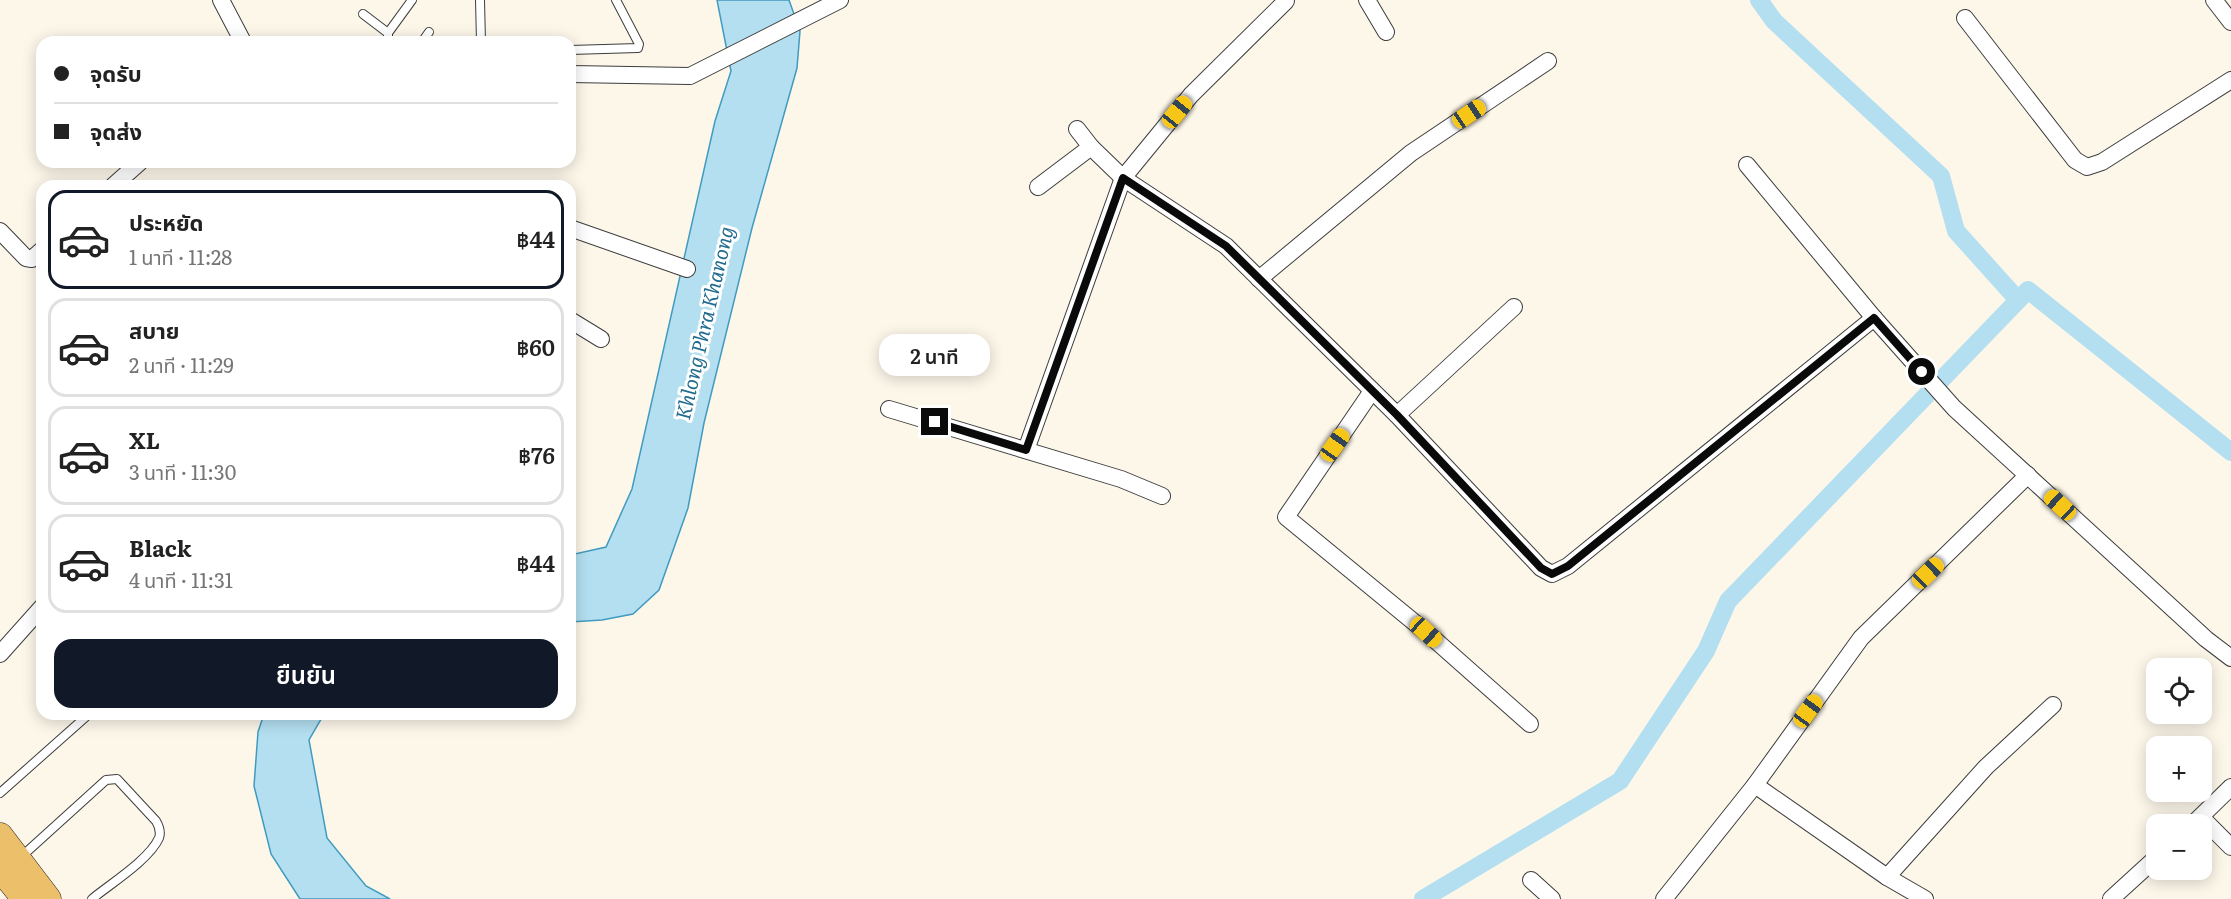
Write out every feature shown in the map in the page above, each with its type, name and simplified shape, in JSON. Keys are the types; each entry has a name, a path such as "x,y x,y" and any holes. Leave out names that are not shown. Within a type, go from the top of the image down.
{"main road":[{"path":"0,836 12,878 48,899"}],"street":[{"path":"221,0 240,36"},
{"path":"576,74 690,76 840,0"},
{"path":"1367,0 1386,32"},
{"path":"2214,0 2231,22"},
{"path":"1026,450 1123,178 1191,95 1286,1"},
{"path":"1965,18 2075,160 2087,167 2102,162 2231,80"},
{"path":"1259,279 1411,153 1548,62"},
{"path":"1077,129 1090,147 1123,178 1226,246 1397,415 1541,568 1555,573 1568,566 1874,318"},
{"path":"1038,187 1090,147"},
{"path":"1747,165 1874,318 1954,408 2206,639 2231,658"},
{"path":"120,180 133,168"},
{"path":"576,230 687,269"},
{"path":"0,231 27,258 32,259 36,255"},
{"path":"1397,415 1514,307"},
{"path":"576,324 601,339"},
{"path":"1372,391 1286,517 1426,632 1530,724"},
{"path":"889,409 1121,479 1162,495"},
{"path":"1664,899 1755,785 1861,638 2028,475"},
{"path":"0,654 36,614"},
{"path":"1887,877 1986,767 2053,705"},
{"path":"1755,785 1921,898"},
{"path":"2203,814 2231,787"},
{"path":"2212,833 2231,847"},
{"path":"2111,899 2146,867"},
{"path":"1531,880 1552,899"}],"lane":[{"path":"389,36 412,0"},
{"path":"480,0 481,36"},
{"path":"576,50 638,48 639,44 616,0"},
{"path":"363,14 387,36"},
{"path":"426,36 429,32"},
{"path":"0,793 82,720"},
{"path":"12,878 106,780 117,778 156,820 160,828 159,838 147,854 92,899"}],"water":[{"name":"Khlong Phra Khanong","path":"717,0 789,0 800,31 797,68 752,228 704,423 688,508 659,590 633,614 602,620 576,622 576,554 606,547 632,489 715,121 731,71"},
{"path":"262,720 321,720 309,740 327,838 366,886 390,899 300,899 271,854 254,786 258,732"}],"waterway":[{"path":"1759,0 1774,21 1941,176 1956,231 2018,300"},
{"path":"1423,899 1620,781 1706,651 1728,601 2028,290 2231,452"}],"route":[{"path":"935,422 1026,450 1123,178 1226,246 1397,415 1541,568 1552,574 1568,566 1874,318 1922,372"}]}
